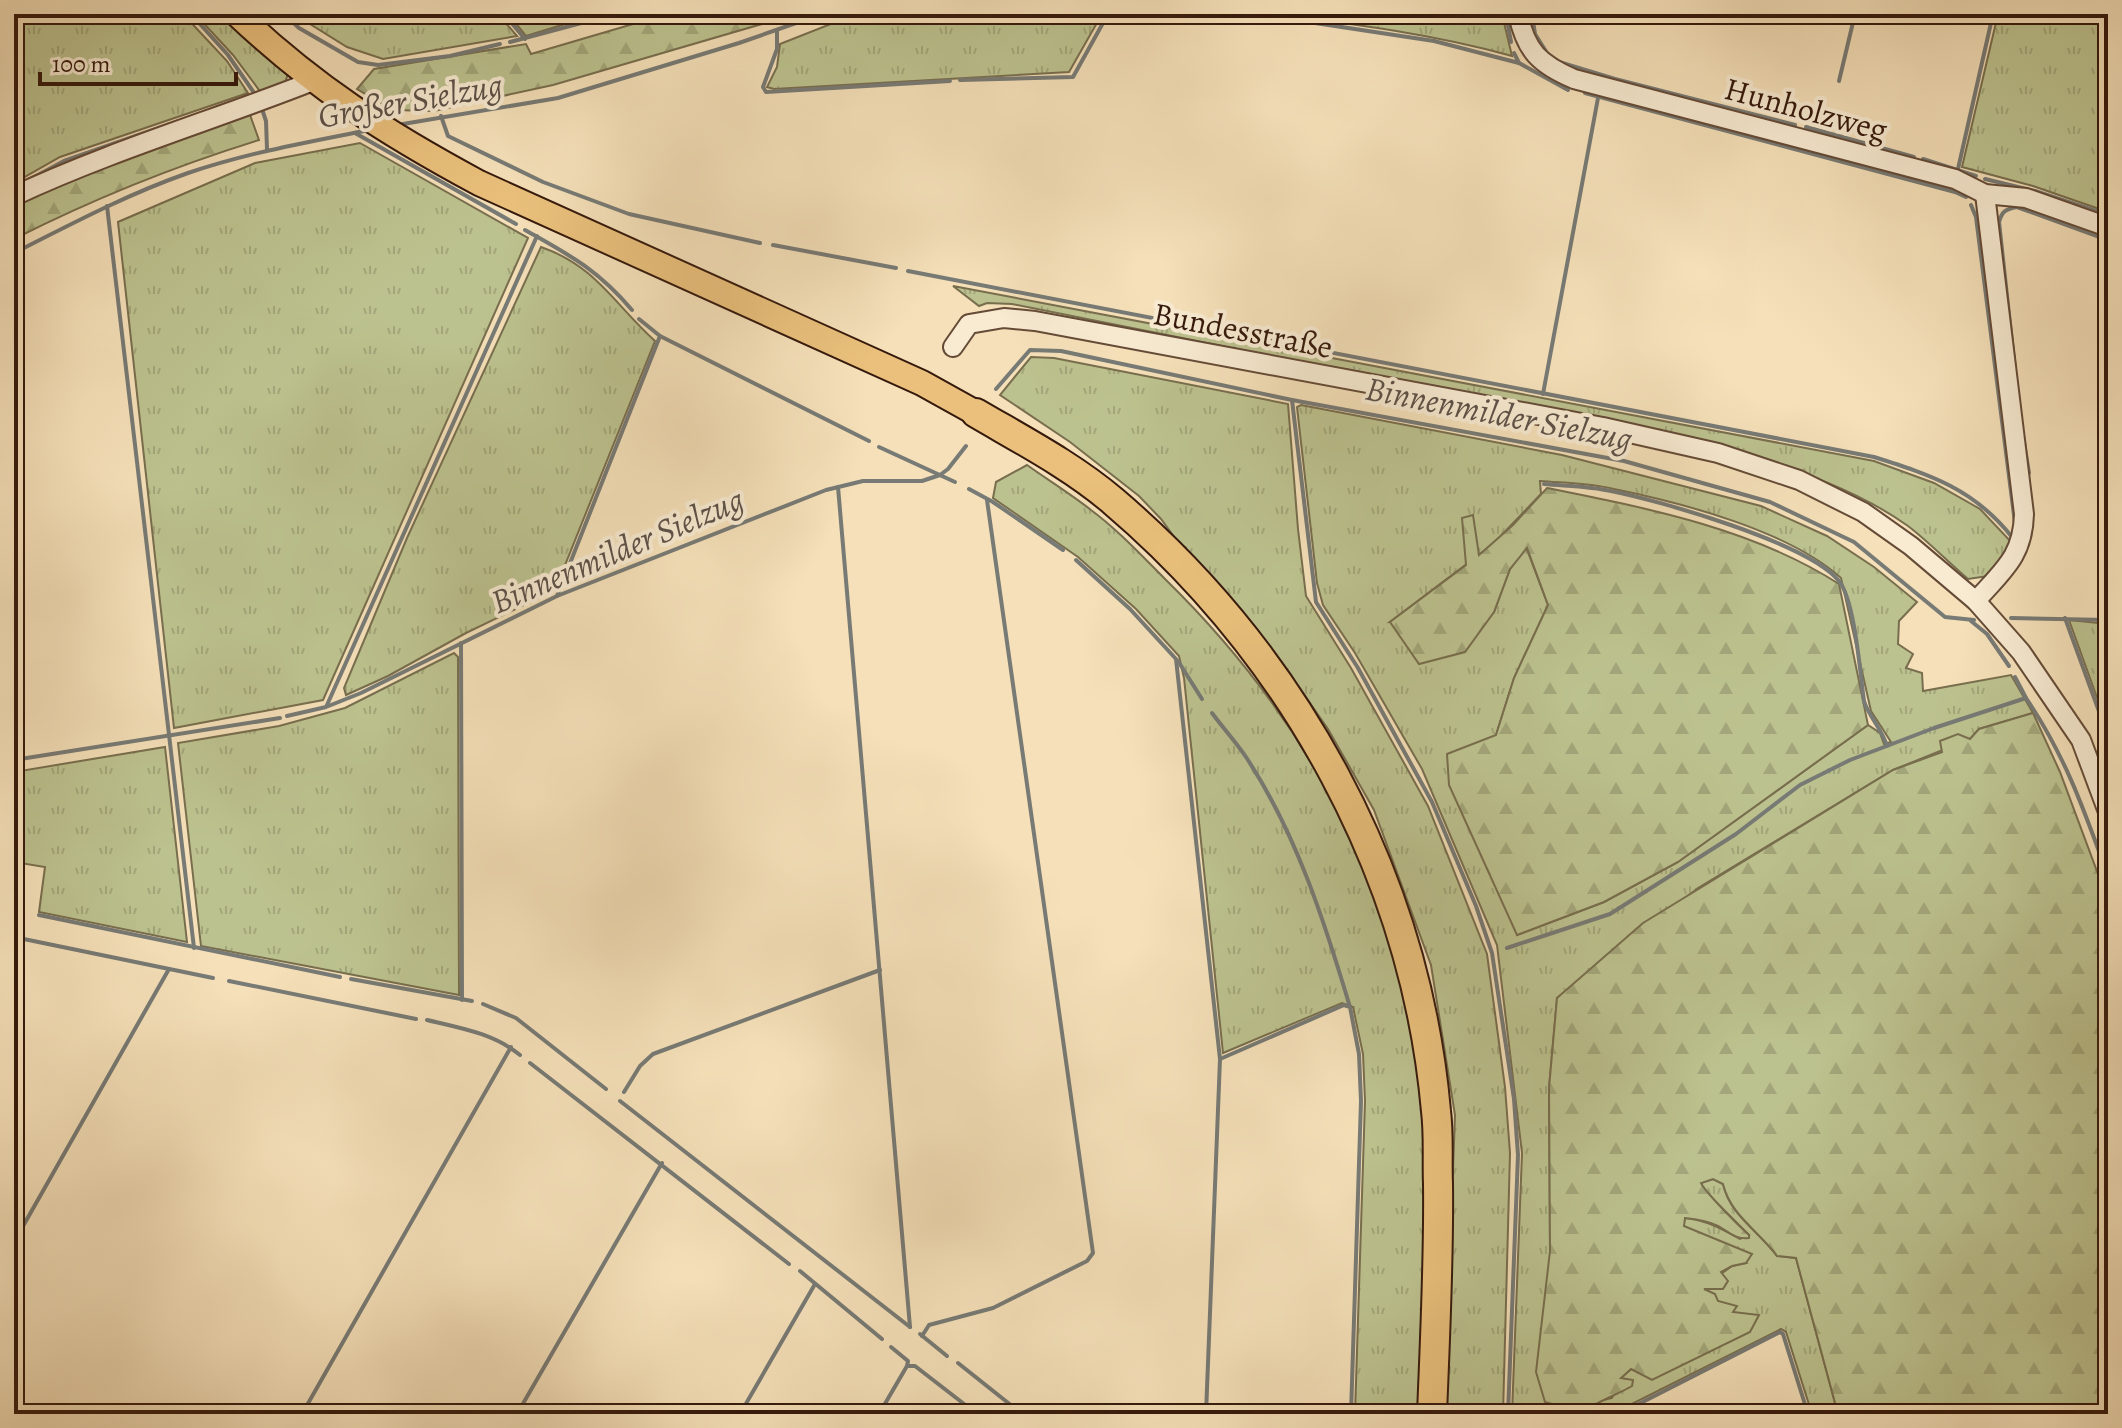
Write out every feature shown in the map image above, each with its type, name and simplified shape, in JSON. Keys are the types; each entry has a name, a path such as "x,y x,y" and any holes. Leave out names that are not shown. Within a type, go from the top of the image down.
{"highway":[{"path":"976,413 1057,462 1110,499 1200,584 1249,640 1291,700 1326,756 1365,835 1408,955 1425,1033 1437,1113 1438,1242 1432,1414"}],"main road":[{"path":"237,14 313,81 408,145 479,183 914,380 976,413"}],"street":[{"name":"Hunholzweg","path":"1518,14 1523,38 1532,52 1553,70 1574,79 1955,179 1985,194 2026,198 2108,227"},
{"path":"14,196 52,178 277,97 313,81"},
{"path":"1976,601 2013,559 2024,537 2024,514 1985,194"},
{"name":"Bundesstraße","path":"953,347 969,324 1004,318 1035,321 1603,427 1718,453 1799,480 1863,512 1911,546 1976,601 2021,652 2081,740 2108,812"}],"green space":[{"path":"14,14 183,14 227,61 248,93 60,157 14,183"},
{"path":"195,14 222,14 288,74 284,85 262,94 233,55"},
{"path":"294,14 498,14 517,36 383,59 347,47"},
{"path":"508,14 598,14 526,36"},
{"path":"667,14 796,14 553,85 434,111 392,110 357,89 374,69 526,44 531,54"},
{"path":"856,14 1102,14 1069,72 767,87 777,67 780,44"},
{"path":"1273,14 1502,14 1512,56 1423,36"},
{"path":"1998,14 2108,14 2108,212 2033,186 1962,167"},
{"path":"249,112 259,140 135,184 14,239 14,204 42,190"},
{"path":"360,143 528,238 323,700 174,728 118,222 255,163"},
{"path":"541,247 576,264 590,275 655,341 555,590 346,695 344,688 407,538"},
{"path":"953,286 1874,461 1934,483 1980,509 2015,546 1988,576 1968,579 1908,526 1887,512 1818,479 1722,446 1012,304 987,303 979,306"},
{"path":"1031,357 1054,358 1288,404 1306,596 1351,668 1428,806 1487,954 1505,1087 1510,1153 1503,1414 1444,1414 1455,1115 1431,965 1374,810 1328,729 1278,657 1183,549 1161,519 1139,496 1070,442 1000,395"},
{"path":"1301,405 1562,455 1761,506 1827,536 1874,567 1917,602 1899,621 1898,644 1913,654 1906,668 1922,673 1923,691 2011,675 2033,713 1979,729 1970,739 1893,770 1698,888 1557,998 1549,1088 1550,1251 1582,1413 1595,1402 1612,1398 1620,1379 1631,1369 1640,1372 1732,1312 1701,1288 1732,1266 1746,1263 1707,1237 1683,1226 1685,1218 1693,1219 1740,1239 1749,1235 1703,1189 1701,1183 1713,1179 1723,1184 1738,1214 1777,1256 1796,1258 1838,1414 1812,1414 1786,1332 1781,1329 1612,1414 1512,1414 1522,1153 1497,945 1422,769 1355,653 1323,605 1317,583 1297,407","holes":["1540,481 1605,487 1671,502 1765,533 1819,561 1841,578 1871,711 1891,742 1884,744 1880,733 1868,725 1678,862 1604,902 1517,935 1496,735 1514,678 1548,605 1526,547 1510,569 1494,612 1390,622 1493,544 1541,494"]},
{"path":"1027,465 1111,526 1219,636 1267,695 1308,757 1344,822 1374,890 1397,961 1414,1035 1425,1112 1426,1237 1420,1414 1355,1414 1365,1101 1363,1054 1353,1007 1342,1003 1223,1053 1184,678 1179,656 1136,609 1078,557 993,498 996,482"},
{"path":"1547,488 1698,522 1771,548 1839,584 1868,725 1678,862 1604,902 1517,935 1449,785 1447,754 1496,735 1514,678 1548,605 1527,548 1510,569 1494,612 1465,652 1419,664 1390,622 1466,565 1462,518 1473,515 1479,555 1513,525"},
{"path":"2069,620 2108,624 2108,728"},
{"path":"454,653 458,657 459,995 201,946 178,743 279,726 345,708"},
{"path":"2033,713 2060,772 2108,901 2108,1414 1838,1414 1796,1258 1777,1256 1732,1205 1723,1184 1713,1179 1701,1183 1749,1238 1736,1237 1714,1224 1698,1220 1685,1218 1684,1226 1752,1254 1746,1263 1721,1272 1728,1281 1723,1289 1704,1289 1715,1294 1718,1301 1737,1306 1733,1312 1759,1315 1750,1332 1652,1380 1631,1369 1621,1378 1633,1380 1632,1386 1582,1413 1545,1402 1536,1372 1550,1251 1549,1088 1557,998 1643,923 1893,770 1942,752 1940,741 1958,734 1970,739 1979,729"},
{"path":"165,747 187,942 39,912 45,867 14,862 14,772"}],"waterway":[{"path":"191,14 228,55 257,97"},
{"path":"284,14 299,28 358,62 378,65 450,56 500,44"},
{"path":"504,14 525,39"},
{"path":"510,42 615,14"},
{"name":"Großer Sielzug","path":"397,125 558,98 739,43 822,14"},
{"path":"960,80 1073,77 1108,14"},
{"path":"1256,14 1434,41 1519,63 1568,90"},
{"path":"1506,14 1511,42"},
{"path":"1532,14 1535,34 1547,53 1559,62 1795,125"},
{"path":"1839,81 1855,14"},
{"path":"1958,169 1993,14"},
{"path":"777,30 777,49 763,87 766,92 950,81"},
{"path":"1514,53 1519,63"},
{"path":"1585,93 1966,197"},
{"path":"1543,394 1598,98"},
{"path":"27,181 64,161 239,100"},
{"path":"261,106 266,121 267,149"},
{"path":"441,116 448,136 543,182 629,214 760,243"},
{"path":"1806,127 1914,157"},
{"name":"Großer Sielzug","path":"14,253 78,220 188,173 255,154 369,130"},
{"path":"355,133 516,224"},
{"path":"1923,159 1976,176"},
{"path":"1985,179 2035,191 2108,215"},
{"path":"1971,205 1976,217 2015,523"},
{"path":"107,206 194,948"},
{"path":"2015,370 1999,222 2003,213 2017,207 2108,240"},
{"path":"525,230 595,274 632,310"},
{"path":"327,705 537,236"},
{"path":"773,245 896,268"},
{"path":"908,271 1874,457 1914,470 1967,495 2012,537"},
{"path":"639,319 660,336 869,441"},
{"path":"557,596 660,336"},
{"name":"Binnenmilder Sielzug","path":"996,389 1030,350 1061,351 1292,400 1624,461 1770,502 1854,542 1945,617 1974,620"},
{"path":"1292,400 1316,602 1358,668 1432,802 1476,906 1492,953 1514,1099 1518,1155 1508,1414"},
{"path":"2023,436 2029,473"},
{"name":"Binnenmilder Sielzug","path":"287,716 326,707 361,693 557,596 826,490 863,481 922,481 940,475 966,446"},
{"path":"879,447 955,482"},
{"path":"1544,484 1603,489 1697,514 1766,538 1822,567 1839,581 1845,591 1853,620 1864,701 1887,746"},
{"path":"838,487 910,1327"},
{"path":"969,489 1063,550"},
{"path":"922,1336 929,1325 993,1308 1087,1261 1093,1253 987,500"},
{"path":"1076,560 1130,609 1176,659 1220,1059 1206,1414"},
{"name":"Binnenmilder Sielzug","path":"2011,618 2108,620"},
{"path":"2065,618 2108,736"},
{"path":"1971,621 1987,634 2009,666"},
{"path":"461,643 462,1000"},
{"path":"1178,661 1202,699"},
{"path":"1507,948 1610,914 1736,834 1800,785 1850,760 2026,698 2015,677"},
{"path":"2026,698 2063,763 2108,876"},
{"path":"1212,713 1246,757 1280,816 1319,910 1350,1007"},
{"name":"Binnenmilder Sielzug","path":"14,760 280,718"},
{"path":"39,915 340,977"},
{"path":"14,937 213,978"},
{"path":"14,1242 169,969"},
{"path":"624,1092 640,1066 653,1054 880,970"},
{"path":"351,979 472,1001"},
{"path":"229,981 416,1019"},
{"path":"483,1004 516,1018 606,1089"},
{"path":"1220,1059 1344,1005 1350,1007 1359,1054 1361,1101 1351,1414"},
{"path":"427,1020 487,1036 520,1055"},
{"path":"302,1414 511,1047"},
{"path":"530,1063 789,1264"},
{"path":"620,1101 910,1327"},
{"path":"517,1414 662,1163"},
{"path":"800,1271 882,1339"},
{"path":"740,1414 815,1284"},
{"path":"1619,1414 1780,1332 1808,1414"},
{"path":"920,1334 947,1356"},
{"path":"879,1414 908,1361 891,1347"},
{"path":"958,1363 1022,1414"},
{"path":"907,1366 915,1366 977,1414"}]}
